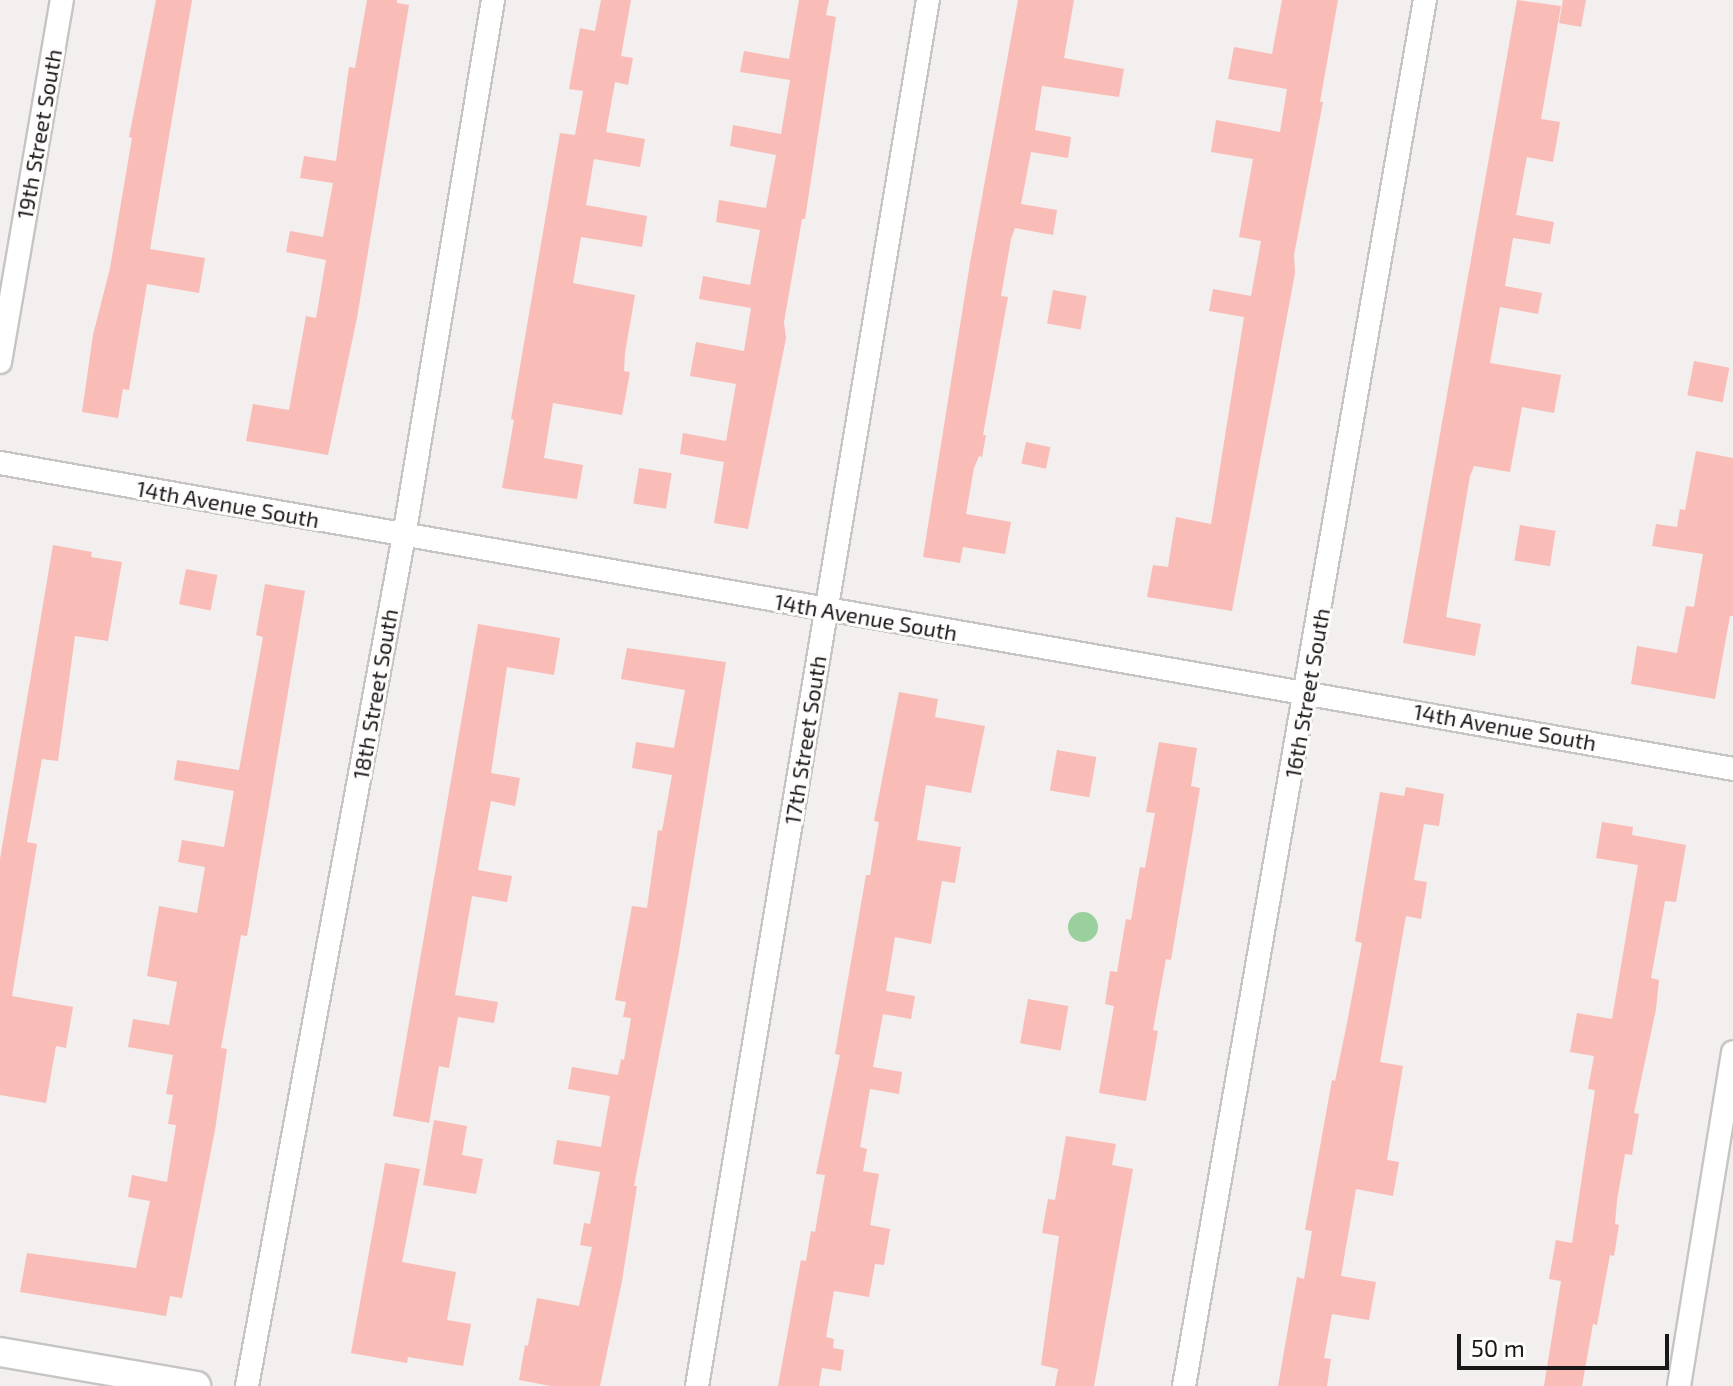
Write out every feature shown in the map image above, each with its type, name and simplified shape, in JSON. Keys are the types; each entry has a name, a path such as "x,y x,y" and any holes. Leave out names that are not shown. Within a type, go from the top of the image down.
{"street":[{"name":"19th Street South","path":"0,362 62,0"},
{"name":"18th Street South","path":"247,1386 404,536 493,0"},
{"name":"17th Street South","path":"697,1386 928,0"},
{"name":"16th Street South","path":"1184,1386 1425,0"},
{"name":"14th Avenue South","path":"0,463 826,610 1307,691 1733,769"},
{"path":"1679,1386 1733,1052"},
{"path":"0,1352 196,1386"}],"shaded area":[{"path":"1083,912 1094,916 1098,927 1094,938 1083,942 1072,938 1068,927 1072,916"}],"building":[{"path":"156,0 192,0 150,249 205,258 199,293 147,284 129,390 123,389 118,418 82,412 93,335 110,268 132,138 129,137"},
{"path":"367,0 397,0 397,3 409,5 357,318 328,455 246,441 253,404 289,410 306,316 316,318 326,260 286,252 290,231 323,237 333,183 300,178 304,156 336,161 349,67 355,68"},
{"path":"601,0 631,0 621,56 633,58 628,85 615,82 606,132 645,139 640,167 594,159 586,205 647,216 642,247 581,237 573,283 635,295 625,353 624,371 630,372 622,415 553,403 544,458 583,465 577,499 502,488 560,133 575,135 583,91 569,89 580,28 595,31"},
{"path":"799,0 829,0 826,15 836,17 805,219 802,219 784,322 786,338 748,529 714,523 724,462 680,454 683,433 726,441 736,384 690,376 696,342 744,351 751,308 699,299 703,276 750,285 760,230 716,222 719,200 766,208 776,155 730,146 733,125 781,134 790,80 740,72 744,51 789,59"},
{"path":"1018,0 1074,0 1064,58 1124,69 1119,97 1042,86 1035,130 1071,137 1068,158 1031,152 1021,204 1057,210 1053,235 1015,228 1011,239 1001,296 1008,297 983,435 986,435 982,457 979,456 974,468 966,514 1011,522 1005,554 963,547 960,563 923,557 970,263"},
{"path":"1282,0 1338,0 1320,102 1323,102 1294,255 1295,273 1232,611 1147,597 1153,565 1168,567 1176,517 1211,524 1244,317 1209,311 1213,289 1251,296 1261,241 1239,237 1253,159 1211,152 1216,120 1280,132 1287,89 1228,79 1234,47 1272,54"},
{"path":"1517,0 1561,6 1541,119 1560,122 1553,162 1527,157 1516,215 1554,222 1550,244 1513,238 1505,286 1542,293 1538,314 1500,307 1490,363 1561,375 1554,413 1522,407 1510,472 1474,466 1470,476 1446,617 1481,624 1475,656 1403,643"},
{"path":"1563,0 1586,0 1581,27 1559,23"},
{"path":"1053,290 1086,296 1081,329 1047,323"},
{"path":"1694,361 1729,368 1723,402 1687,395"},
{"path":"1026,442 1050,447 1046,469 1021,464"},
{"path":"1696,451 1733,458 1733,616 1730,616 1715,699 1631,684 1637,646 1677,653 1686,606 1694,607 1703,554 1652,546 1656,524 1677,527 1680,509 1685,510"},
{"path":"639,468 672,473 666,509 633,504"},
{"path":"1520,525 1556,531 1550,566 1514,561"},
{"path":"53,545 92,552 91,557 122,562 108,641 75,636 58,761 42,759 27,842 37,844 12,996 73,1007 66,1048 56,1046 46,1103 0,1095 0,859"},
{"path":"186,569 217,575 211,610 179,604"},
{"path":"265,584 305,591 247,936 241,935 221,1048 227,1049 215,1130 182,1298 170,1296 166,1316 20,1292 27,1253 136,1268 150,1201 128,1197 132,1175 167,1182 176,1125 168,1124 173,1095 166,1094 173,1055 128,1047 133,1019 169,1025 177,982 147,976 159,906 197,913 205,867 178,862 182,840 224,847 234,791 174,780 177,760 239,770 263,637 256,635"},
{"path":"478,624 560,638 554,675 507,667 491,773 520,778 515,806 491,801 478,870 512,876 507,902 472,896 455,995 498,1002 494,1023 458,1017 449,1068 439,1066 429,1123 393,1116"},
{"path":"627,648 726,662 678,957 634,1186 637,1186 622,1281 600,1386 551,1386 519,1380 525,1345 528,1346 537,1298 579,1306 592,1247 580,1245 584,1223 590,1224 600,1172 553,1164 557,1140 601,1147 610,1096 568,1089 572,1067 618,1075 621,1059 624,1060 631,1018 623,1017 626,1002 615,1000 632,906 647,908 658,830 662,831 672,775 632,768 636,742 674,748 685,690 621,679"},
{"path":"899,692 938,699 935,717 985,726 971,793 926,785 917,840 961,847 955,883 942,881 931,944 895,937 886,991 915,996 911,1019 883,1014 873,1067 902,1072 899,1094 870,1089 860,1147 867,1149 863,1171 879,1174 870,1225 890,1229 884,1265 875,1264 869,1297 834,1291 826,1337 834,1339 833,1348 844,1350 841,1371 822,1368 819,1386 778,1386 801,1260 806,1261 811,1231 815,1232 825,1175 816,1174 840,1055 835,1054 866,875 870,875 879,822 874,821"},
{"path":"1159,742 1197,748 1191,786 1200,788 1171,960 1166,959 1153,1030 1158,1031 1146,1101 1099,1093 1114,1006 1105,1004 1110,971 1117,972 1126,919 1131,920 1140,867 1145,868 1155,813 1146,812"},
{"path":"1057,750 1096,757 1089,797 1050,790"},
{"path":"1406,787 1444,794 1439,826 1424,824 1414,880 1427,882 1421,919 1406,916 1380,1062 1403,1066 1387,1160 1399,1162 1393,1196 1356,1189 1341,1276 1376,1282 1369,1320 1332,1314 1324,1358 1331,1359 1327,1386 1278,1386 1297,1277 1304,1279 1312,1231 1305,1230 1332,1080 1335,1081 1362,943 1355,941 1380,792 1404,796"},
{"path":"1602,822 1633,827 1632,835 1686,845 1676,902 1665,901 1651,978 1659,980 1656,1009 1634,1113 1639,1114 1632,1155 1625,1154 1617,1200 1615,1224 1619,1225 1614,1256 1610,1255 1597,1325 1593,1324 1582,1386 1544,1386 1561,1281 1549,1279 1556,1240 1572,1243 1595,1090 1588,1089 1594,1056 1570,1052 1577,1013 1612,1019 1638,865 1596,858"},
{"path":"1028,999 1068,1006 1061,1050 1020,1043"},
{"path":"434,1120 467,1126 462,1155 483,1159 476,1194 423,1185"},
{"path":"1066,1136 1116,1144 1112,1165 1133,1169 1094,1386 1055,1386 1058,1369 1041,1365 1059,1236 1042,1233 1048,1199 1055,1200"},
{"path":"385,1163 420,1169 402,1262 456,1272 447,1320 471,1324 463,1366 408,1357 407,1363 351,1353"}]}
